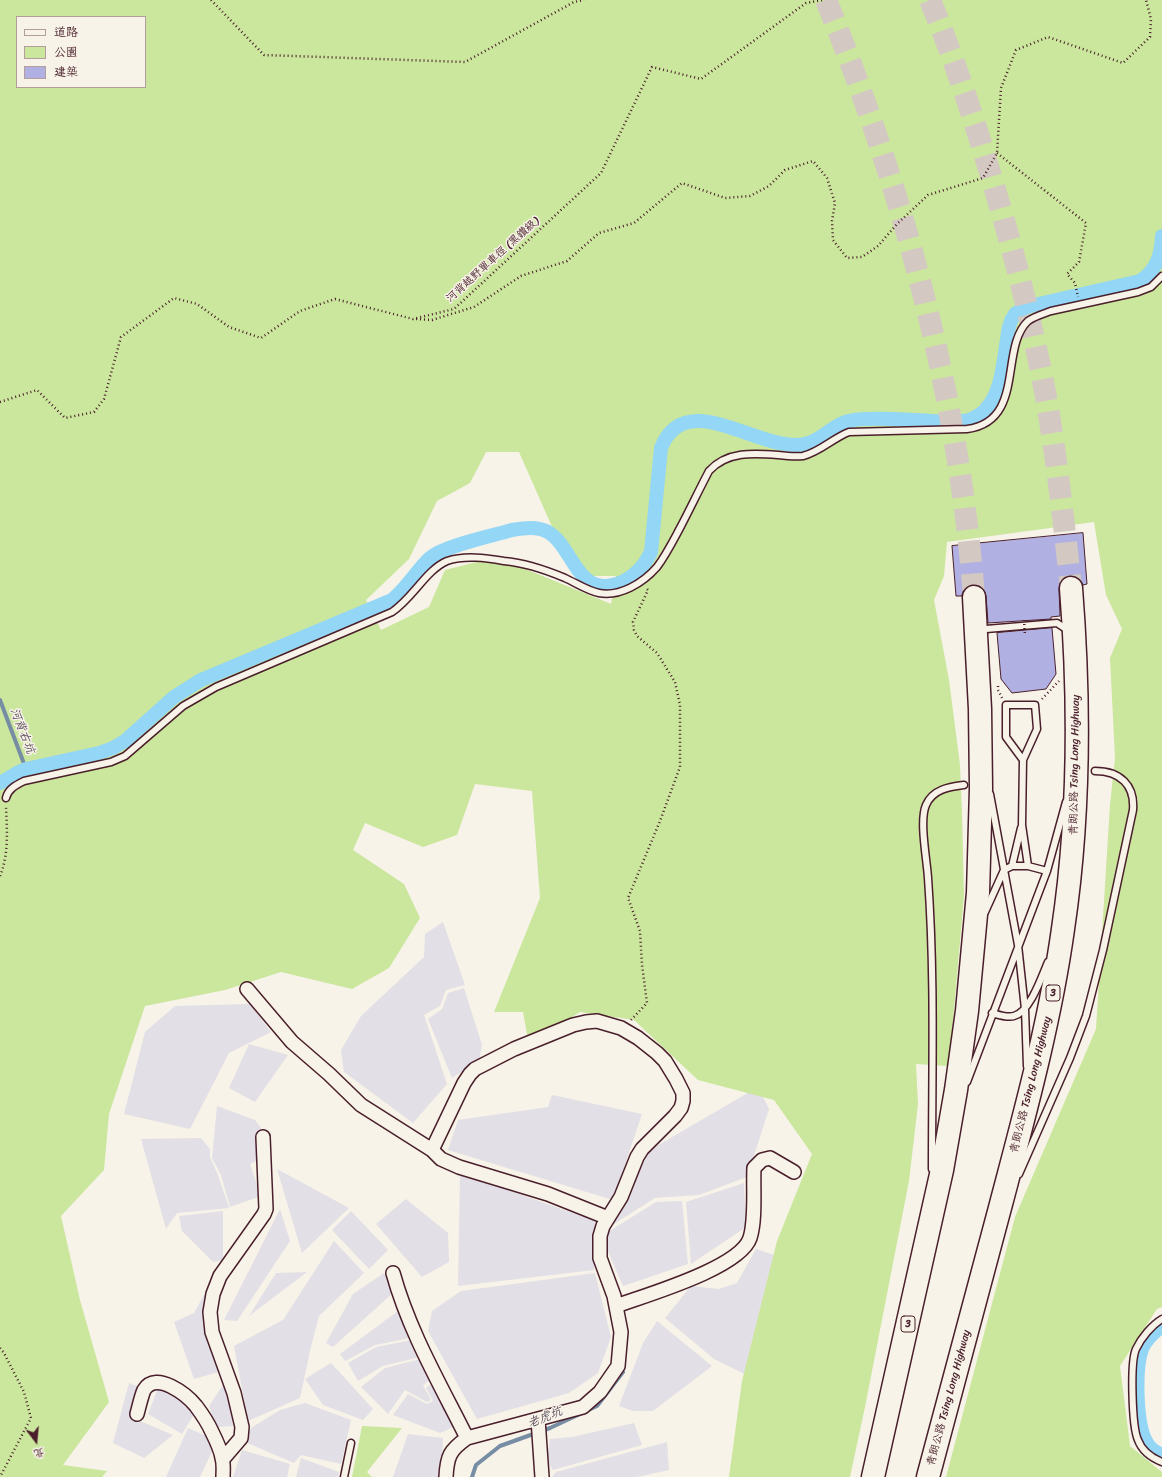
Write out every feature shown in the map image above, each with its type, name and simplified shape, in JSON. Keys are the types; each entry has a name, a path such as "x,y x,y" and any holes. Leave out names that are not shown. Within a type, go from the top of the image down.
{"highway":[{"name":"青朗公路 Tsing Long Highway","path":"928,1477 1029,1100 1046,1027 1064,927 1073,842 1078,753 1071,588"},
{"name":"3","path":"873,1477 932,1217 949,1130 962,1051 975,932 980,854 973,787 981,746 977,634 974,597"}],"street":[{"path":"247,989 292,1042 329,1074 361,1105 432,1150 441,1159 459,1167 548,1194 608,1218"},
{"path":"432,1150 464,1083 470,1074 483,1064 514,1049 579,1023 597,1021 613,1025 646,1044 665,1061 681,1088 683,1101 681,1108 642,1149 631,1168 621,1197 603,1226 600,1236 600,1258 616,1306 621,1332 618,1366 600,1392 583,1407 538,1422 467,1438 455,1446 447,1460 446,1477"},
{"path":"222,1459 241,1438 242,1427 234,1393 212,1332 210,1312 213,1294 220,1276 266,1209 263,1137"},
{"path":"616,1306 712,1270 730,1259 742,1249 749,1240 753,1227 754,1168 762,1160 770,1158 794,1172"},
{"path":"393,1273 400,1298 413,1329 467,1438"},
{"path":"137,1414 144,1390 154,1383 160,1382 182,1392 195,1405 212,1432 222,1459 223,1477"},
{"path":"538,1422 542,1477"}],"lane":[{"path":"6,798 7,793 12,788 32,778 111,762 125,756 183,706 216,687 392,612 403,604 435,568 458,558 488,558 517,562 547,570 598,593 616,594 634,586 657,567 709,471 715,465 727,458 743,454 803,456 843,434 850,432 967,429 985,424 998,411 1006,396 1017,340 1025,325 1032,318 1043,313 1138,292 1151,287 1162,276"},
{"path":"977,634 986,629 1057,623 1074,634"},
{"path":"1023,760 1006,737 1006,705 1035,705 1037,729 1023,760 1022,825 1028,866"},
{"path":"981,746 1018,945 1025,1009 1027,1069"},
{"path":"1069,790 1078,753"},
{"path":"1017,1179 1067,1065 1086,1016 1103,950 1126,845 1133,804 1131,792 1124,780 1118,776 1104,771 1095,771"},
{"path":"932,1217 934,995 928,878 923,817 926,805 938,792 948,787 973,787"},
{"path":"964,1089 1047,871 1068,797"},
{"path":"1012,866 1022,825"},
{"path":"975,932 1004,870 1012,866 1028,866 1047,871"},
{"path":"992,1013 1008,1017 1015,1016 1025,1009 1033,996 1064,927"},
{"path":"1028,1077 1029,1100"},
{"path":"949,1130 962,1096"},
{"path":"994,1228 1010,1193"},
{"path":"1162,1320 1156,1323 1146,1334 1136,1350 1132,1367 1134,1428 1138,1441 1144,1451 1153,1458 1162,1462"},
{"path":"344,1477 351,1443"}],"path":[{"path":"211,0 264,55 465,62 574,2 584,0"},
{"name":"河背越野單車徑 (黑鑽級)","path":"0,402 37,390 65,418 94,412 104,399 121,338 174,298 197,304 229,327 261,338 300,311 334,299 414,319 454,309 601,173 652,67 701,78 806,3 823,0"},
{"path":"414,319 432,320 474,307 521,276 567,261 599,233 634,223 682,183 725,198 750,196 769,186 785,170 813,161 827,178 835,203 832,220 833,240 847,258 862,257 878,246 897,224 928,195 983,178 997,153 1001,88 1016,50 1048,37 1123,63 1150,37 1151,18 1146,0"},
{"path":"997,153 1086,223 1079,262 1068,274 1075,283 1080,305"},
{"path":"627,1032 628,1024 647,1003 642,965 640,931 628,898 660,821 680,766 680,705 675,682 657,653 637,636 634,630 633,622 648,590 640,582"},
{"path":"1024,620 1025,636"},
{"path":"1035,705 1061,680"},
{"path":"0,876 4,864 7,843 6,798"},
{"path":"0,1348 24,1392 30,1418 0,1477"}],"shaded area":[{"path":"443,922 465,985 446,990 440,1006 424,1015 447,1084 413,1123 344,1072 341,1050 361,1016 424,957 425,934"},
{"path":"464,988 482,1045 479,1061 452,1078 428,1019 442,1009 448,993"},
{"path":"250,1004 271,1032 229,1053 190,1129 124,1114 145,1032 175,1006"},
{"path":"249,1044 288,1055 255,1102 229,1088"},
{"path":"758,1087 769,1109 747,1177 699,1195 655,1198 611,1226 650,1150"},
{"path":"552,1095 642,1114 613,1200 448,1150 458,1120 548,1107"},
{"path":"217,1106 255,1120 261,1128 258,1160 250,1164 261,1196 230,1207 221,1175 212,1158"},
{"path":"201,1138 210,1149 210,1157 218,1175 229,1208 177,1213 166,1229 141,1139"},
{"path":"277,1169 349,1208 302,1253"},
{"path":"460,1173 595,1221 594,1270 458,1286"},
{"path":"744,1183 746,1227 691,1264 686,1202"},
{"path":"406,1199 448,1233 449,1262 422,1277 376,1224"},
{"path":"682,1201 688,1264 623,1286 606,1247 608,1232 656,1202"},
{"path":"280,1209 290,1241 237,1321 224,1320"},
{"path":"223,1211 223,1260 213,1262 182,1231 179,1216"},
{"path":"351,1211 388,1250 369,1269 332,1230"},
{"path":"334,1241 364,1273 319,1316 300,1398 248,1421 234,1346 283,1320"},
{"path":"756,1249 784,1258 755,1379 714,1359 665,1318 691,1286 719,1289 737,1283"},
{"path":"307,1272 249,1316 276,1273"},
{"path":"384,1273 394,1292 333,1347 326,1343 353,1294"},
{"path":"595,1273 611,1337 598,1373 569,1393 477,1419 428,1331 432,1311 461,1291"},
{"path":"214,1277 206,1319 222,1371 194,1379 174,1322 194,1313"},
{"path":"398,1311 410,1338 375,1345 345,1361 340,1354"},
{"path":"657,1321 712,1366 653,1411 633,1411 619,1406 643,1343"},
{"path":"412,1340 420,1357 383,1366 358,1381 348,1363 376,1347"},
{"path":"421,1359 434,1377 423,1385 431,1400 427,1402 405,1390 388,1414 361,1387 385,1368"},
{"path":"331,1363 373,1409 363,1420 323,1405 305,1379"},
{"path":"442,1376 456,1408 454,1427 440,1433 393,1415 408,1394 427,1404 433,1401 426,1388"},
{"path":"227,1379 233,1426 216,1427 209,1406"},
{"path":"129,1383 140,1387 133,1418 173,1435 144,1458 113,1443"},
{"path":"159,1386 196,1411 182,1434 148,1414"},
{"path":"305,1403 351,1420 341,1464 301,1455 294,1463 245,1442 251,1428 280,1410"},
{"path":"634,1423 642,1445 553,1470 547,1460 550,1439 572,1437"},
{"path":"188,1428 217,1441 200,1477 166,1477"},
{"path":"408,1434 443,1438 441,1477 393,1477"},
{"path":"667,1442 669,1470 637,1477 552,1477 556,1472"},
{"path":"242,1450 290,1464 287,1477 233,1477"},
{"path":"301,1458 339,1472 338,1477 296,1477"}],"green space":[{"path":"0,0 1162,0 1162,1307 1157,1309 1120,1366 1130,1446 1162,1472 1162,1477 946,1477 1015,1217 1096,1029 1110,805 1115,758 1110,658 1122,629 1106,595 1094,522 947,542 944,576 934,600 949,680 960,765 964,896 949,1066 916,1064 918,1104 909,1181 850,1477 729,1477 742,1381 777,1241 812,1154 774,1100 698,1080 634,1020 580,1012 529,1045 523,1012 494,1012 540,898 532,791 475,784 457,835 423,847 365,823 353,850 404,884 420,918 389,968 352,989 281,972 225,990 145,1006 109,1114 104,1170 61,1216 80,1300 109,1402 63,1465 107,1471 102,1477 0,1477","holes":["486,452 519,452 553,529 591,576 616,576 611,604 496,557 445,570 429,607 381,630 366,600 409,559 437,501 470,483"]},
{"path":"362,1426 402,1428 367,1472 372,1477 352,1477"}],"building":[{"path":"1083,533 1087,584 1083,585 1077,577 1064,577 1060,582 1059,589 1060,616 1051,617 1051,619 988,623 986,596 984,590 980,586 968,586 963,591 962,596 956,596 952,546"},
{"path":"1052,628 1056,674 1046,689 1012,693 1001,679 997,633"}],"waterway":[{"path":"0,783 26,769 99,753 113,748 125,741 174,697 201,680 392,600 430,558 445,549 456,545 512,530 535,528 544,530 557,539 578,570 595,584 607,586 627,580 639,570 651,552 661,448 673,430 689,422 708,422 771,441 791,445 809,443 841,424 854,420 884,419 955,422 969,420 984,411 995,396 1003,368 1009,327 1015,314 1026,307 1140,281 1146,277 1157,262 1161,250 1162,236"},
{"name":"河背右坑","path":"0,700 26,769"},
{"path":"1162,1326 1150,1336 1142,1349 1138,1369 1138,1409 1143,1433 1149,1446 1162,1455"},
{"name":"老虎坑","path":"472,1477 476,1465 500,1446 550,1428 597,1406 623,1372"}],"tunnel":[{"path":"826,0 854,71 879,143 923,292 941,368 955,445 966,521 974,597"},
{"path":"930,0 949,48 974,120 1024,294 1036,345 1050,421 1071,588"}]}
